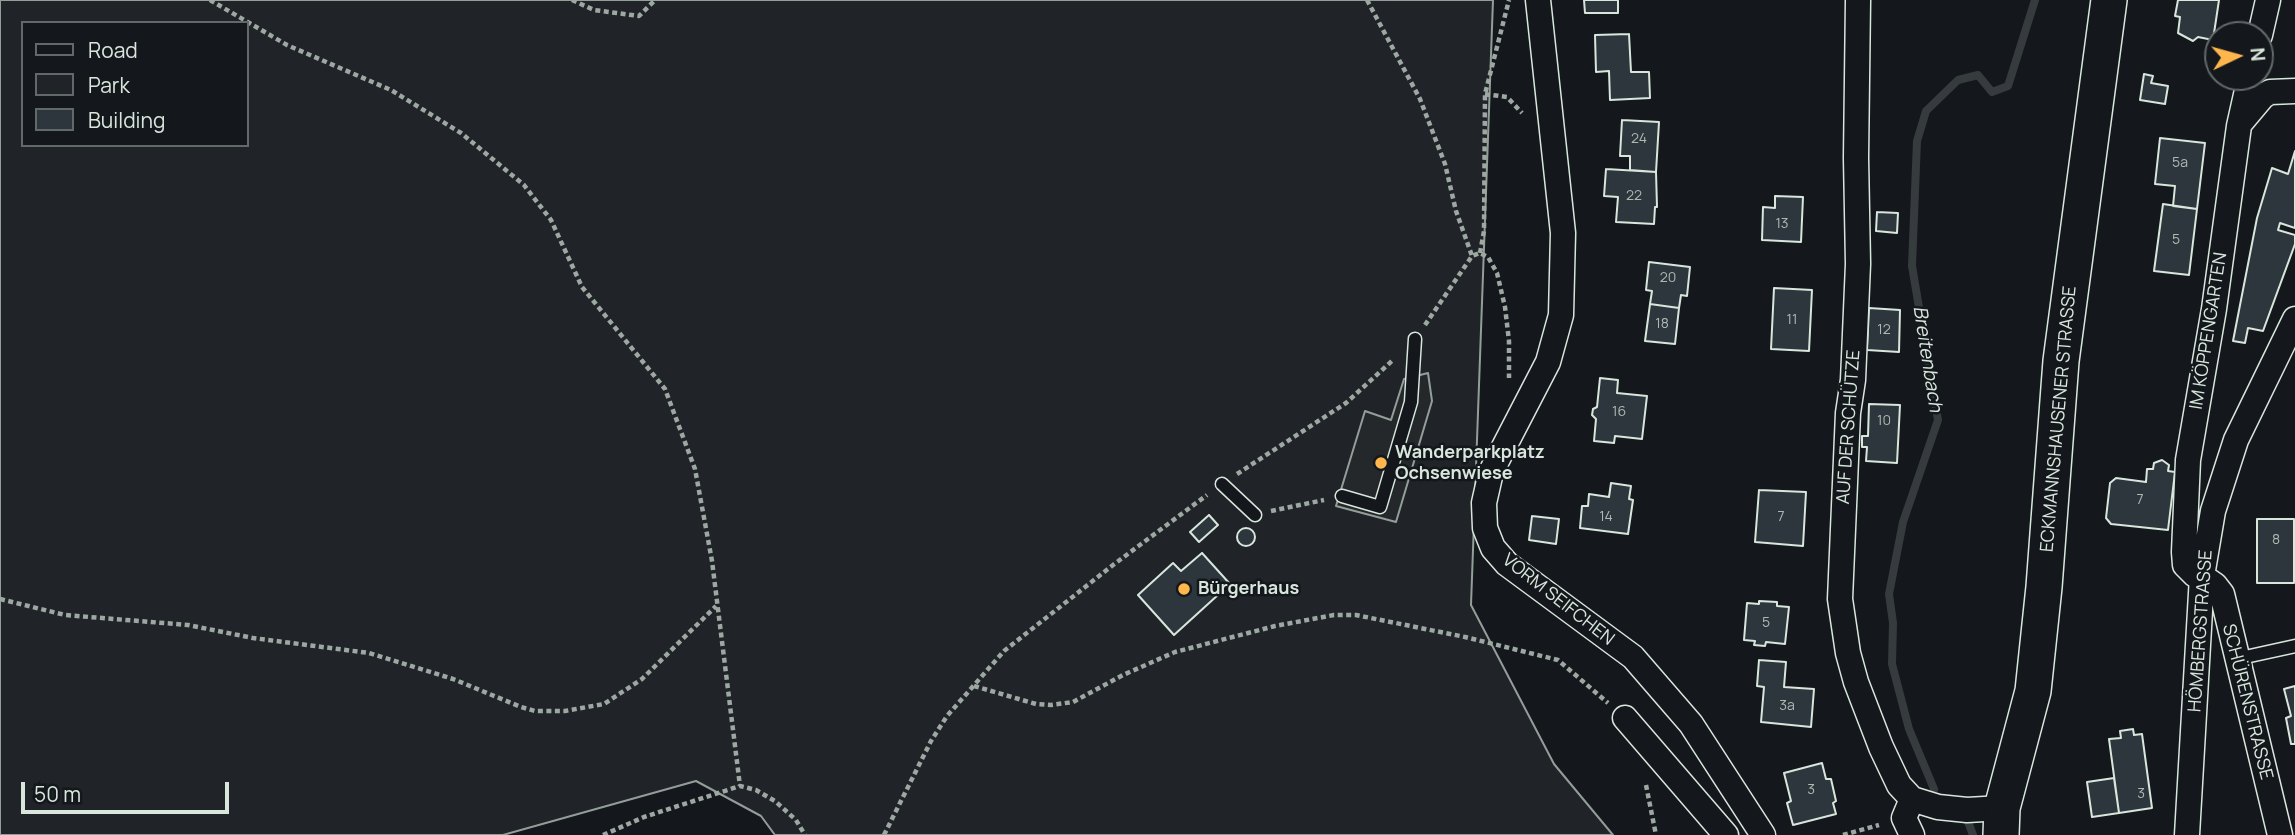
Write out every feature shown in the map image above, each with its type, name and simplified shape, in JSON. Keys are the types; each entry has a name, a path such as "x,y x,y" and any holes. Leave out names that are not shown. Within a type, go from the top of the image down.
{"main road":[{"name":"ECKMANNSHAUSENER STRASSE","path":"2002,821 2033,691 2044,587 2061,360 2109,0"}],"street":[{"name":"VORM SEIFCHEN","path":"1538,0 1563,233 1561,315 1548,362 1491,472 1484,503 1485,528 1493,548 1507,564 1633,657 1691,724 1763,835"},
{"name":"AUF DER SCHÜTZE","path":"1858,0 1858,264 1840,598 1848,653 1856,682 1899,785 1909,817"},
{"path":"2263,21 2268,0"},
{"name":"IM KÖPPENGARTEN","path":"2202,576 2195,575 2185,565 2188,460 2214,309 2239,126 2247,91"},
{"path":"2239,126 2263,96 2270,92 2295,91"},
{"name":"HÖMBERGSTRASSE","path":"2187,835 2202,576 2213,511 2236,440 2295,319"},
{"name":"SCHÜRENSTRASSE","path":"2202,576 2222,594 2280,835"},
{"path":"1625,718 1726,835"},
{"path":"1909,817 1938,807 1967,810 2002,821"}],"lane":[{"path":"1342,496 1380,507 1411,402 1415,339"},
{"path":"1222,484 1255,515"},
{"path":"2236,659 2295,646"}],"path":[{"path":"210,0 246,21"},
{"path":"572,0 594,10 639,16 655,0"},
{"path":"1367,0 1420,99 1445,164 1456,211 1472,256"},
{"path":"1480,253 1483,231 1485,94 1509,0"},
{"path":"248,22 287,45 391,90 461,133 524,185 544,211 562,242 582,287 665,390 695,469 712,561 740,786"},
{"path":"1255,515 1342,496"},
{"path":"0,599 65,615 188,625 253,638 369,653 453,679 535,711 565,711 604,704 642,679 717,606"},
{"path":"974,686 1036,704 1073,702 1122,674 1175,652 1275,626 1334,615 1356,615 1465,637 1558,660 1625,718"},
{"path":"603,835 644,817 740,786 756,790 775,801 796,820 804,835"},
{"path":"1843,835 1909,817"}],"green space":[{"path":"0,0 1493,0 1471,605 1554,764 1613,835 775,835 761,816 696,781 503,835 0,835"}],"shaded area":[{"name":"Wanderparkplatz Ochsenwiese","path":"1428,373 1432,401 1396,522 1336,506 1365,411 1391,420 1404,379"}],"building":[{"path":"1584,0 1618,0 1618,13 1585,13"},
{"path":"2178,0 2219,0 2216,21 2204,21 2204,38 2198,37 2193,41 2178,33 2180,17 2175,16"},
{"path":"1629,34 1631,72 1649,72 1650,98 1610,100 1609,71 1596,72 1595,35"},
{"path":"2144,74 2153,76 2151,83 2168,86 2165,104 2140,100"},
{"path":"1622,120 1659,122 1656,172 1630,170 1630,156 1620,156"},
{"path":"2160,138 2205,143 2197,209 2173,206 2175,186 2155,184"},
{"path":"2295,151 2295,228 2280,223 2278,230 2295,235 2295,244 2263,331 2248,328 2245,343 2233,341 2257,218 2272,168 2288,174"},
{"path":"1606,169 1656,172 1657,207 1654,224 1616,222 1618,197 1604,196"},
{"path":"1775,196 1803,197 1801,242 1762,240 1763,207 1775,208"},
{"path":"2163,204 2197,209 2189,275 2154,271"},
{"path":"1877,212 1898,213 1897,233 1876,231"},
{"path":"1649,262 1690,267 1687,296 1681,295 1679,308 1650,304 1652,291 1646,290"},
{"path":"1774,288 1812,290 1809,351 1771,349"},
{"path":"1650,304 1679,308 1675,344 1645,341"},
{"path":"1869,308 1900,310 1899,352 1867,350"},
{"path":"1600,378 1618,380 1617,393 1647,396 1642,439 1615,436 1614,443 1594,441 1596,419 1592,415 1593,409 1597,407"},
{"path":"1869,404 1900,405 1897,463 1866,461 1867,447 1862,447 1862,436 1868,436"},
{"path":"2162,460 2169,465 2168,471 2175,472 2168,530 2111,524 2106,518 2110,483 2116,478 2146,482 2147,469 2153,469 2154,463"},
{"path":"1611,483 1631,486 1629,499 1633,500 1628,534 1580,528 1582,506 1588,506 1589,494 1609,497"},
{"path":"1759,490 1806,492 1803,546 1755,542"},
{"path":"1209,515 1218,525 1199,542 1190,532"},
{"path":"1532,516 1559,519 1556,544 1529,540"},
{"path":"2257,519 2294,519 2294,583 2257,583"},
{"path":"1246,528 1252,531 1255,537 1252,543 1246,546 1240,543 1237,537 1240,531"},
{"name":"Bürgerhaus","path":"1202,553 1230,584 1174,635 1138,595 1173,563 1181,571"},
{"path":"1759,601 1777,602 1777,606 1789,607 1785,644 1766,642 1765,646 1754,645 1755,641 1744,640 1747,603 1759,604"},
{"path":"1759,660 1786,662 1784,687 1814,689 1811,727 1761,722 1764,687 1757,686"},
{"path":"2295,686 2295,744 2291,744 2286,718 2291,716 2284,689"},
{"path":"2133,729 2134,735 2142,734 2152,808 2119,813 2109,739 2121,738 2120,731"},
{"path":"1822,763 1826,779 1831,779 1836,814 1793,825 1787,803 1791,801 1784,773"},
{"path":"2114,778 2119,813 2092,817 2087,782"}],"waterway":[{"name":"Breitenbach","path":"1934,789 1909,729 1892,664 1893,623 1889,594 1903,522 1938,420 1912,266 1917,141 1926,111 1958,80 1978,75 1992,92 2008,86 2035,0"},
{"name":"Breitenbach","path":"1967,819 1973,835"}],"place":[{"name":"Wanderparkplatz Ochsenwiese","path":"1381,463"},
{"name":"Bürgerhaus","path":"1184,589"}]}
